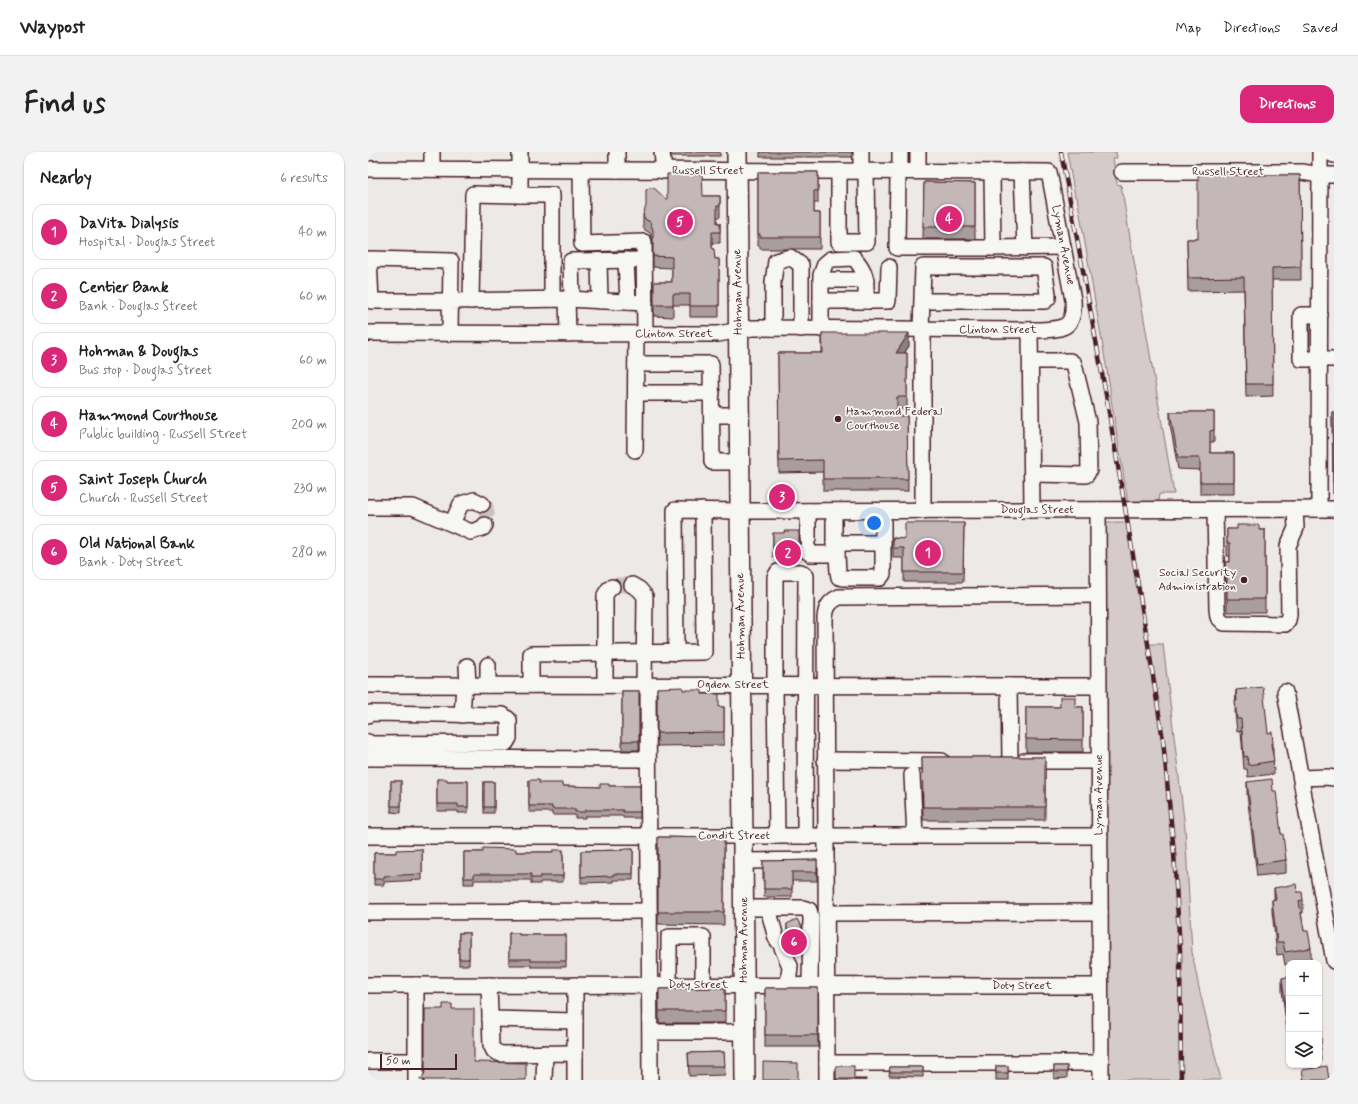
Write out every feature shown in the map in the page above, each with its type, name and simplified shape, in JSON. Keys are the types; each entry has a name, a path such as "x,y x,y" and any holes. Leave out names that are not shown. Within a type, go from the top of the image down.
{"main road":[{"name":"Hohman Avenue","path":"736,152 745,1080"}],"street":[{"path":"432,152 432,170"},
{"path":"520,152 520,195"},
{"path":"617,152 618,170"},
{"path":"662,152 664,170"},
{"path":"840,171 839,242 867,242 861,152"},
{"path":"900,152 897,248 1063,248"},
{"path":"918,152 918,171"},
{"path":"1320,152 1327,175 1320,315 1327,359 1327,509"},
{"path":"1328,152 1334,155"},
{"name":"Russell Street","path":"368,169 1049,172"},
{"path":"581,170 582,244 644,242 645,303 636,364 635,450"},
{"path":"992,172 993,248"},
{"path":"1022,172 1026,248"},
{"name":"Lyman Avenue","path":"1049,172 1073,300 1074,310 1072,318"},
{"name":"Russell Street","path":"1122,172 1302,172 1327,175"},
{"path":"471,301 473,194 552,195 552,299"},
{"path":"773,328 773,282 776,261 790,257 800,266 800,329"},
{"path":"821,329 823,272 831,259 854,258 863,272 866,301"},
{"path":"450,333 450,301 451,261 369,259 371,301 450,301 471,301 569,299 645,303"},
{"path":"599,260 600,300"},
{"path":"626,260 628,302"},
{"path":"568,334 571,261 644,260"},
{"path":"922,301 1045,300 1048,298 1048,294 1044,267 923,266 922,301 923,511"},
{"path":"821,301 888,301 889,267"},
{"path":"823,272 863,272"},
{"path":"821,329 838,301"},
{"name":"Clinton Street","path":"368,333 718,334 752,328 1030,330 1058,329 1064,327 1072,318"},
{"path":"1030,330 1032,510"},
{"path":"1031,361 1070,361 1074,364 1088,422 1089,470 1088,474 1086,475 1032,474"},
{"path":"636,364 712,364 712,462 740,462"},
{"path":"636,393 712,393"},
{"path":"712,415 739,415"},
{"path":"452,523 461,504 474,500 482,504"},
{"path":"368,507 413,507 471,532 483,528 485,525"},
{"path":"1215,510 1218,617 1224,623 1285,624 1289,615 1288,546 1296,528 1295,509"},
{"name":"Douglas Street","path":"676,653 675,510 923,511 1327,509"},
{"path":"531,685 531,654 704,652 703,510"},
{"name":"Lyman Avenue","path":"1098,510 1101,1080"},
{"path":"808,511 808,552 811,554 836,548 883,543"},
{"path":"834,511 838,572 840,577 880,578 883,574 883,511"},
{"path":"777,836 775,577 778,572 801,572 806,576 805,836"},
{"path":"632,585 639,589 645,596 644,653 648,759 650,1080"},
{"path":"605,685 605,595 612,587"},
{"path":"827,1080 824,686 826,609 829,603 839,597 1098,595"},
{"path":"488,665 488,685"},
{"path":"462,715 467,666"},
{"name":"Ogden Street","path":"368,685 1098,686"},
{"path":"1009,686 1010,761"},
{"path":"1286,692 1334,962"},
{"path":"368,715 370,713 503,715 509,720 509,738 506,743 371,744 368,742"},
{"path":"368,758 648,759"},
{"path":"825,760 956,761"},
{"path":"994,761 1099,761"},
{"path":"912,775 915,836"},
{"path":"1301,778 1334,778"},
{"name":"Condit Street","path":"368,836 1100,836"},
{"path":"743,860 826,860"},
{"path":"743,908 803,908 809,910 811,917 810,985"},
{"path":"768,908 776,938 781,944 790,966 788,985"},
{"path":"368,912 649,911"},
{"path":"826,913 1100,912"},
{"path":"669,985 669,937 703,937 703,985"},
{"name":"Doty Street","path":"368,985 1100,986"},
{"path":"416,985 416,1080"},
{"path":"489,985 490,1045 494,1051 501,1054 566,1052 575,1056"},
{"path":"575,985 575,1080"},
{"path":"490,1019 575,1021"},
{"path":"658,1032 744,1032"},
{"path":"544,1053 544,1080"},
{"path":"368,1061 416,1061"},
{"path":"827,1063 1101,1062"}],"shaded area":[{"path":"1067,152 1116,152 1117,158 1113,158 1117,184 1121,185 1174,494 1159,494 1158,502 1128,502 1077,197 1075,197"},
{"path":"1098,522 1127,522 1148,644 1163,644 1185,828 1192,952 1221,1080 1102,1080"}],"building":[{"path":"758,172 818,172 818,191 814,191 814,213 820,213 820,237 760,237 760,234 758,234"},
{"path":"1198,172 1233,172 1233,175 1300,175 1301,267 1272,268 1273,384 1246,384 1244,277 1188,278 1187,239 1198,239"},
{"path":"667,174 702,174 703,196 720,196 720,206 717,206 717,223 720,223 720,232 712,232 712,248 714,249 715,259 719,259 719,306 690,306 690,294 673,294 673,305 654,305 654,282 672,282 672,257 653,256 653,230 650,222 645,219 643,215 646,206 646,190 649,188 654,188 667,200"},
{"path":"924,182 975,183 975,227 923,227"},
{"name":"Hammond Federal Courthouse","path":"822,333 909,333 896,353 907,353 907,397 897,397 897,416 907,416 908,479 823,479 823,460 779,461 778,353 823,353"},
{"path":"1170,412 1214,412 1214,430 1210,431 1210,453 1234,453 1234,482 1200,482 1200,458 1178,458"},
{"path":"1332,412 1334,412 1334,482 1333,482"},
{"path":"905,523 964,523 963,572 904,572 904,548 893,548 893,538 905,539"},
{"name":"Social Security Administration","path":"1237,525 1259,525 1259,530 1265,530 1265,599 1227,599 1227,574 1225,562 1230,562 1230,543 1227,543 1227,529 1237,529"},
{"path":"784,531 799,531 799,543 801,547 773,547 773,533 784,533"},
{"path":"683,687 683,690 702,690 702,694 719,694 719,707 724,707 724,732 657,733 657,688"},
{"path":"1263,687 1268,733 1272,732 1273,744 1271,744 1274,761 1248,765 1247,756 1244,757 1241,719 1237,719 1235,701 1237,701 1236,690"},
{"path":"622,691 639,691 639,741 622,741"},
{"path":"1060,697 1075,697 1075,707 1083,707 1083,740 1026,739 1026,707 1060,707"},
{"path":"922,757 1045,757 1045,807 923,807"},
{"path":"437,779 447,779 447,781 468,781 468,807 458,807 458,804 437,804"},
{"path":"1272,779 1273,791 1276,791 1281,834 1283,834 1286,860 1257,864 1247,782"},
{"path":"529,780 539,780 539,783 562,783 562,786 600,787 600,784 609,784 609,786 640,786 640,812 623,812 623,810 585,810 585,812 575,812 575,809 552,809 552,806 529,806"},
{"path":"391,781 401,781 401,806 391,806"},
{"path":"484,782 494,782 494,807 484,807"},
{"path":"658,837 724,838 724,912 658,912"},
{"path":"483,848 516,849 516,852 553,852 553,850 563,850 563,876 540,876 540,878 531,878 531,874 474,874 474,878 464,878 464,852 483,852"},
{"path":"422,849 422,874 384,876 384,879 374,879 374,853 396,853 396,850"},
{"path":"633,849 633,874 581,877 581,851"},
{"path":"817,860 817,872 792,872 792,889 764,889 763,861"},
{"path":"1296,884 1297,892 1302,892 1303,900 1299,901 1304,931 1308,931 1311,948 1285,952 1283,942 1277,942 1272,900 1276,899 1274,888"},
{"path":"797,919 802,928 802,940 796,943 787,928 787,924"},
{"path":"459,933 469,933 469,959 459,959"},
{"path":"509,933 519,933 519,935 566,935 566,961 531,961 531,959 509,959"},
{"path":"1286,977 1286,1009 1282,978"},
{"path":"725,988 725,1011 659,1011 659,989"},
{"path":"765,988 818,988 818,1035 765,1035"},
{"path":"443,1004 452,1004 452,1009 474,1009 474,1062 526,1063 526,1080 420,1080 425,1071 425,1009 443,1009"},
{"path":"724,1052 725,1066 689,1066 688,1053"},
{"path":"763,1062 798,1063 798,1080 763,1080"},
{"path":"836,1066 854,1066 854,1079 836,1079"},
{"path":"996,1066 1008,1066 1008,1073 996,1073"},
{"path":"1054,1066 1067,1066 1067,1072 1054,1072"},
{"path":"1327,1066 1329,1080 1304,1080 1302,1070"},
{"path":"890,1067 923,1067 923,1072 889,1072"},
{"path":"866,1079 866,1080 854,1080"}],"tunnel":[{"path":"482,504 486,507 488,520 485,525"},
{"path":"612,587 617,585 632,585"}],"railway":[{"path":"1061,152 1106,395 1163,740 1174,853 1180,950 1181,1080"}],"place":[{"name":"Hammond Courthouse","path":"949,219"},
{"name":"Saint Joseph Church","path":"680,222"},
{"name":"Hammond Federal Courthouse","path":"838,419"},
{"name":"Hohman & Douglas","path":"782,497"},
{"name":"Centier Bank","path":"788,553"},
{"name":"DaVita Dialysis","path":"928,553"},
{"name":"Social Security Administration","path":"1244,580"},
{"name":"Old National Bank","path":"794,942"}]}
